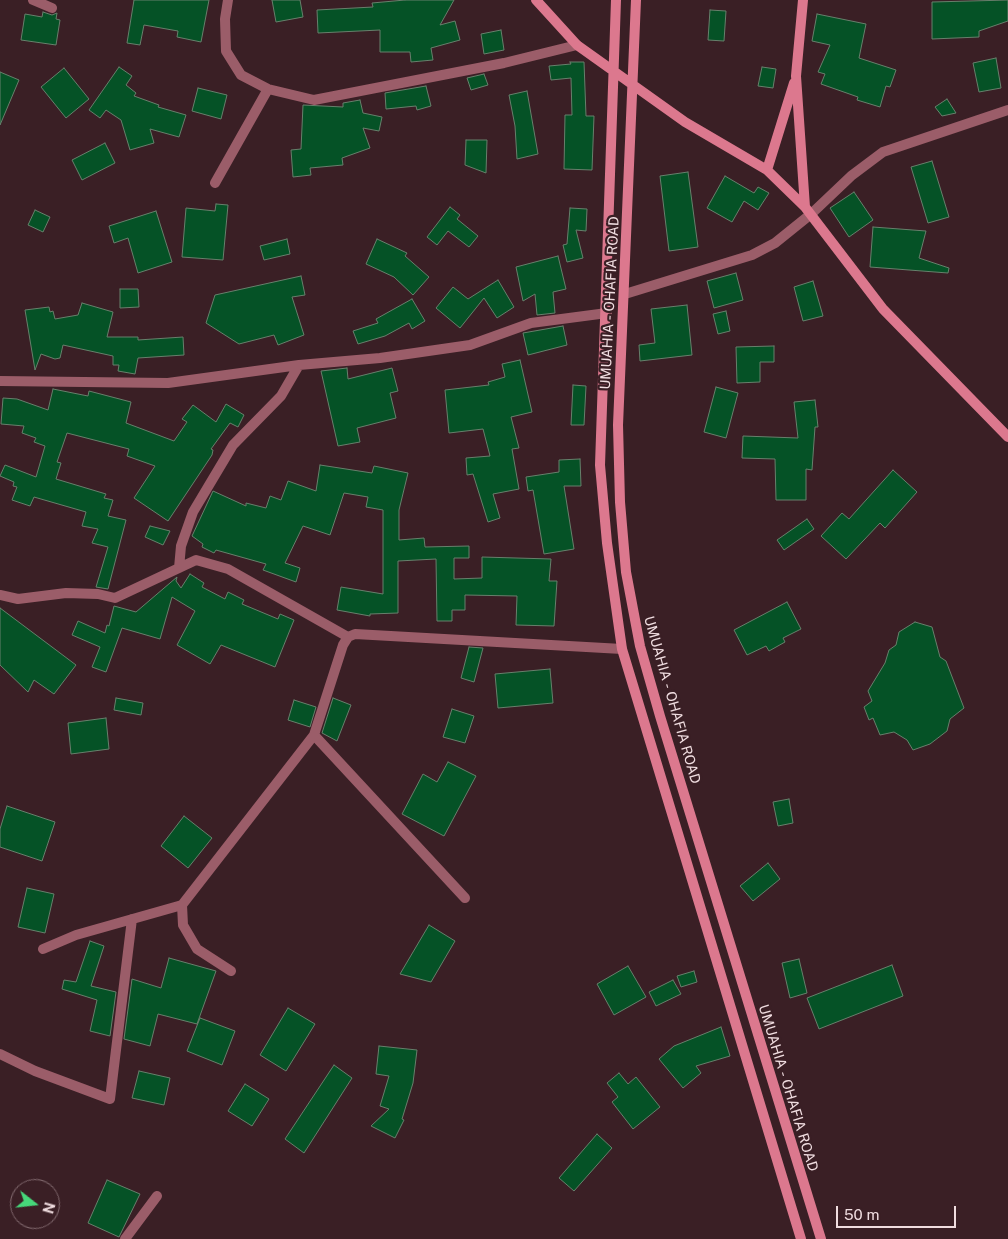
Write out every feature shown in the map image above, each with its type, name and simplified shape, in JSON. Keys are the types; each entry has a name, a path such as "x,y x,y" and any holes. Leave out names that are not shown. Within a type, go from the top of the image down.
{"main road":[{"path":"536,0 576,46 685,122 767,170 808,210 883,310 1008,437"},
{"name":"UMUAHIA - OHAFIA ROAD","path":"616,0 607,313 600,465 607,543 622,650 801,1239"},
{"name":"UMUAHIA - OHAFIA ROAD","path":"636,0 618,425 620,502 626,572 640,646 663,728 821,1239"},
{"path":"803,0 796,76 808,210"},
{"path":"767,170 796,76"},
{"path":"646,734 663,728"}],"street":[{"path":"33,0 52,8"},
{"path":"228,0 225,19 226,52 241,75 268,89 320,100 504,63 576,46"},
{"path":"215,183 268,89"},
{"path":"625,294 752,255 775,243 808,210 883,152 937,132 1008,110"},
{"path":"0,381 168,383 300,365 380,358 470,345 532,323 607,313"},
{"path":"179,568 181,546 193,512 234,445 281,396 300,365"},
{"path":"0,595 18,599 66,593 98,594 116,598 196,560 228,569 348,636"},
{"path":"43,949 76,935 182,905 314,735 343,645 348,636 355,634 622,650"},
{"path":"314,735 465,898"},
{"path":"182,905 183,925 197,949 231,970"},
{"path":"0,1054 35,1071 110,1099 132,919"},
{"path":"125,1239 157,1196"}],"building":[{"path":"134,0 209,0 201,42 177,37 178,31 144,25 140,45 127,43"},
{"path":"272,0 300,0 303,17 276,22"},
{"path":"405,0 454,0 440,25 455,21 460,40 431,48 433,60 411,62 410,52 380,52 380,30 318,33 317,10 373,7 372,3"},
{"path":"1008,0 1008,21 979,31 979,37 932,39 932,2"},
{"path":"710,10 726,11 724,41 708,40"},
{"path":"43,12 52,15 57,13 56,19 60,20 56,45 21,40 25,14 42,17"},
{"path":"817,14 866,24 859,58 896,70 890,87 886,86 880,107 857,100 858,97 821,84 825,74 818,72 830,45 812,41"},
{"path":"501,30 504,50 484,54 481,34"},
{"path":"996,58 1001,88 979,92 973,63"},
{"path":"570,62 584,62 586,116 594,116 592,170 564,169 565,115 572,115 571,78 551,80 549,66 571,64"},
{"path":"119,67 132,76 126,85 136,93 134,96 159,105 158,107 186,115 179,137 150,129 154,143 130,150 121,120 106,110 100,118 89,110"},
{"path":"762,67 776,69 773,88 758,86"},
{"path":"64,68 89,99 66,118 41,87"},
{"path":"0,72 19,80 0,125"},
{"path":"484,74 488,85 471,90 467,78"},
{"path":"426,86 431,106 417,110 416,106 386,109 385,93"},
{"path":"198,88 227,95 221,119 192,111"},
{"path":"527,91 538,154 517,159 515,126 509,95"},
{"path":"947,99 956,113 942,116 935,107"},
{"path":"360,100 363,113 382,117 379,131 363,128 370,148 342,158 343,165 310,168 311,175 293,177 291,150 301,149 303,105 343,107 343,103"},
{"path":"466,140 487,140 486,173 465,165"},
{"path":"105,143 115,163 82,180 72,160"},
{"path":"932,161 949,217 928,223 911,167"},
{"path":"688,172 698,247 669,251 660,176"},
{"path":"725,176 754,193 758,187 769,193 758,210 744,201 732,222 707,208"},
{"path":"854,192 873,220 849,237 830,208"},
{"path":"216,204 228,205 223,260 182,257 186,208 215,211"},
{"path":"450,207 460,215 457,219 478,236 469,247 448,231 437,245 427,237"},
{"path":"570,208 587,209 586,231 576,230 583,258 567,262 563,245 567,244"},
{"path":"35,210 50,217 43,232 28,225"},
{"path":"156,211 172,262 138,273 128,238 114,243 109,226"},
{"path":"873,227 926,231 919,258 949,268 948,273 870,267"},
{"path":"287,239 290,254 264,260 260,246"},
{"path":"377,239 407,253 405,256 429,277 413,295 394,277 366,264"},
{"path":"558,256 566,289 553,292 555,313 537,315 535,294 523,301 516,267"},
{"path":"736,273 743,300 714,308 707,281"},
{"path":"301,276 305,295 292,297 304,335 278,345 274,335 239,344 206,323 215,295"},
{"path":"498,280 514,307 497,318 484,298 460,328 436,308 453,287 468,299"},
{"path":"813,281 823,316 803,321 794,287"},
{"path":"120,289 138,289 139,307 120,308"},
{"path":"412,299 425,321 412,329 409,323 385,336 358,344 353,331 378,323 376,319"},
{"path":"82,303 113,312 107,337 138,337 138,340 183,337 184,355 138,358 135,374 118,371 119,365 113,365 113,356 63,345 60,358 55,359 41,354 35,370 25,310 49,307 50,312 53,311 55,319 78,315"},
{"path":"687,305 692,355 640,361 639,345 655,343 651,309"},
{"path":"726,311 730,331 718,334 713,314"},
{"path":"563,326 567,345 528,355 523,333"},
{"path":"774,346 774,362 760,362 760,382 737,383 736,347"},
{"path":"520,360 532,412 511,417 519,448 512,449 519,489 493,494 500,518 488,522 473,474 467,475 466,458 490,456 483,429 449,433 445,390 489,385 488,382 505,377 502,364"},
{"path":"347,368 348,379 392,368 398,391 390,393 396,418 357,428 360,442 338,446 321,371"},
{"path":"573,385 586,386 584,425 571,425"},
{"path":"716,387 738,393 726,438 704,432"},
{"path":"53,389 88,396 89,391 131,402 126,423 174,441 187,422 182,419 193,405 216,422 226,404 244,415 238,427 230,423 211,449 213,450 212,455 168,521 134,498 155,466 127,456 129,449 67,433 57,462 61,463 56,479 106,494 104,498 113,500 108,516 126,520 108,589 96,587 108,547 92,543 98,529 82,526 86,512 34,497 30,506 12,500 17,487 13,486 14,482 0,476 5,465 36,477 45,446 34,442 36,438 22,433 24,426 1,424 3,398 17,399 48,410"},
{"path":"815,400 818,427 815,427 812,470 806,469 806,500 776,500 775,459 742,458 743,436 798,438 794,402"},
{"path":"580,459 581,486 564,486 574,549 544,554 533,490 528,491 526,477 559,472 559,460"},
{"path":"320,465 372,473 374,466 408,473 399,510 399,540 424,538 425,547 469,546 469,558 454,558 454,579 482,578 482,557 551,559 549,581 557,581 554,626 516,625 517,596 465,595 465,610 452,610 452,621 437,621 436,559 398,561 398,613 370,614 370,616 337,610 341,587 383,594 383,510 366,507 368,497 344,493 330,535 303,526 285,563 300,568 296,582 263,570 266,564 216,550 214,553 202,547 203,544 192,536 213,491 246,506 246,503 266,508 270,496 281,500 288,481 316,491"},
{"path":"893,470 917,492 885,528 880,523 846,559 821,536 842,513 849,519"},
{"path":"807,519 814,529 784,550 777,540"},
{"path":"150,526 170,531 163,545 145,537"},
{"path":"190,574 204,583 202,587 225,599 228,592 244,600 242,604 278,619 280,614 294,620 275,667 221,645 210,664 177,645 195,611 172,597 160,639 122,628 106,672 92,667 100,647 72,635 78,621 105,633 107,625 109,626 114,606 136,612 177,577 176,581 181,588"},
{"path":"787,602 801,629 783,638 785,642 769,651 766,646 747,655 734,630"},
{"path":"0,608 76,665 54,694 34,680 28,692 0,665"},
{"path":"915,622 932,627 940,657 946,661 964,708 950,719 947,731 930,744 913,750 907,740 894,732 880,735 873,718 869,720 864,707 872,701 868,691 885,663 889,650 896,645 899,632"},
{"path":"469,647 483,648 474,682 461,678"},
{"path":"550,669 553,703 498,708 495,674"},
{"path":"116,698 143,703 141,715 114,710"},
{"path":"333,698 351,705 337,741 322,733"},
{"path":"294,700 316,707 310,727 288,720"},
{"path":"452,709 474,716 465,743 443,737"},
{"path":"106,718 109,749 71,754 68,723"},
{"path":"448,762 476,776 444,836 402,814 423,774 437,782"},
{"path":"789,799 793,823 778,826 773,802"},
{"path":"7,806 55,822 42,861 0,847 0,829"},
{"path":"184,816 212,838 188,868 161,846"},
{"path":"768,863 780,879 753,901 740,886"},
{"path":"27,888 54,894 45,933 18,927"},
{"path":"429,925 455,941 431,982 400,974"},
{"path":"90,941 104,946 91,986 116,992 110,1036 90,1031 97,1000 62,989 64,980 76,982"},
{"path":"169,958 216,971 197,1024 158,1014 150,1046 124,1039 132,979 161,988"},
{"path":"799,959 807,993 790,998 782,963"},
{"path":"892,965 903,996 819,1029 807,998"},
{"path":"628,966 646,997 614,1015 597,984"},
{"path":"694,971 697,982 681,987 677,976"},
{"path":"673,980 681,994 656,1006 649,992"},
{"path":"288,1008 315,1024 286,1071 260,1055"},
{"path":"200,1018 235,1031 222,1065 187,1051"},
{"path":"721,1027 730,1056 696,1066 701,1073 683,1088 659,1059 674,1046"},
{"path":"379,1046 417,1050 413,1083 402,1119 404,1120 395,1138 371,1126 389,1109 380,1106 389,1076 376,1074"},
{"path":"334,1065 352,1078 304,1153 285,1139"},
{"path":"139,1071 170,1078 164,1105 132,1098"},
{"path":"619,1073 628,1084 636,1077 660,1107 633,1129 612,1102 618,1097 607,1083"},
{"path":"245,1084 269,1099 252,1126 228,1111"},
{"path":"597,1134 612,1148 574,1191 559,1178"},
{"path":"107,1180 140,1194 119,1237 88,1223"}]}
